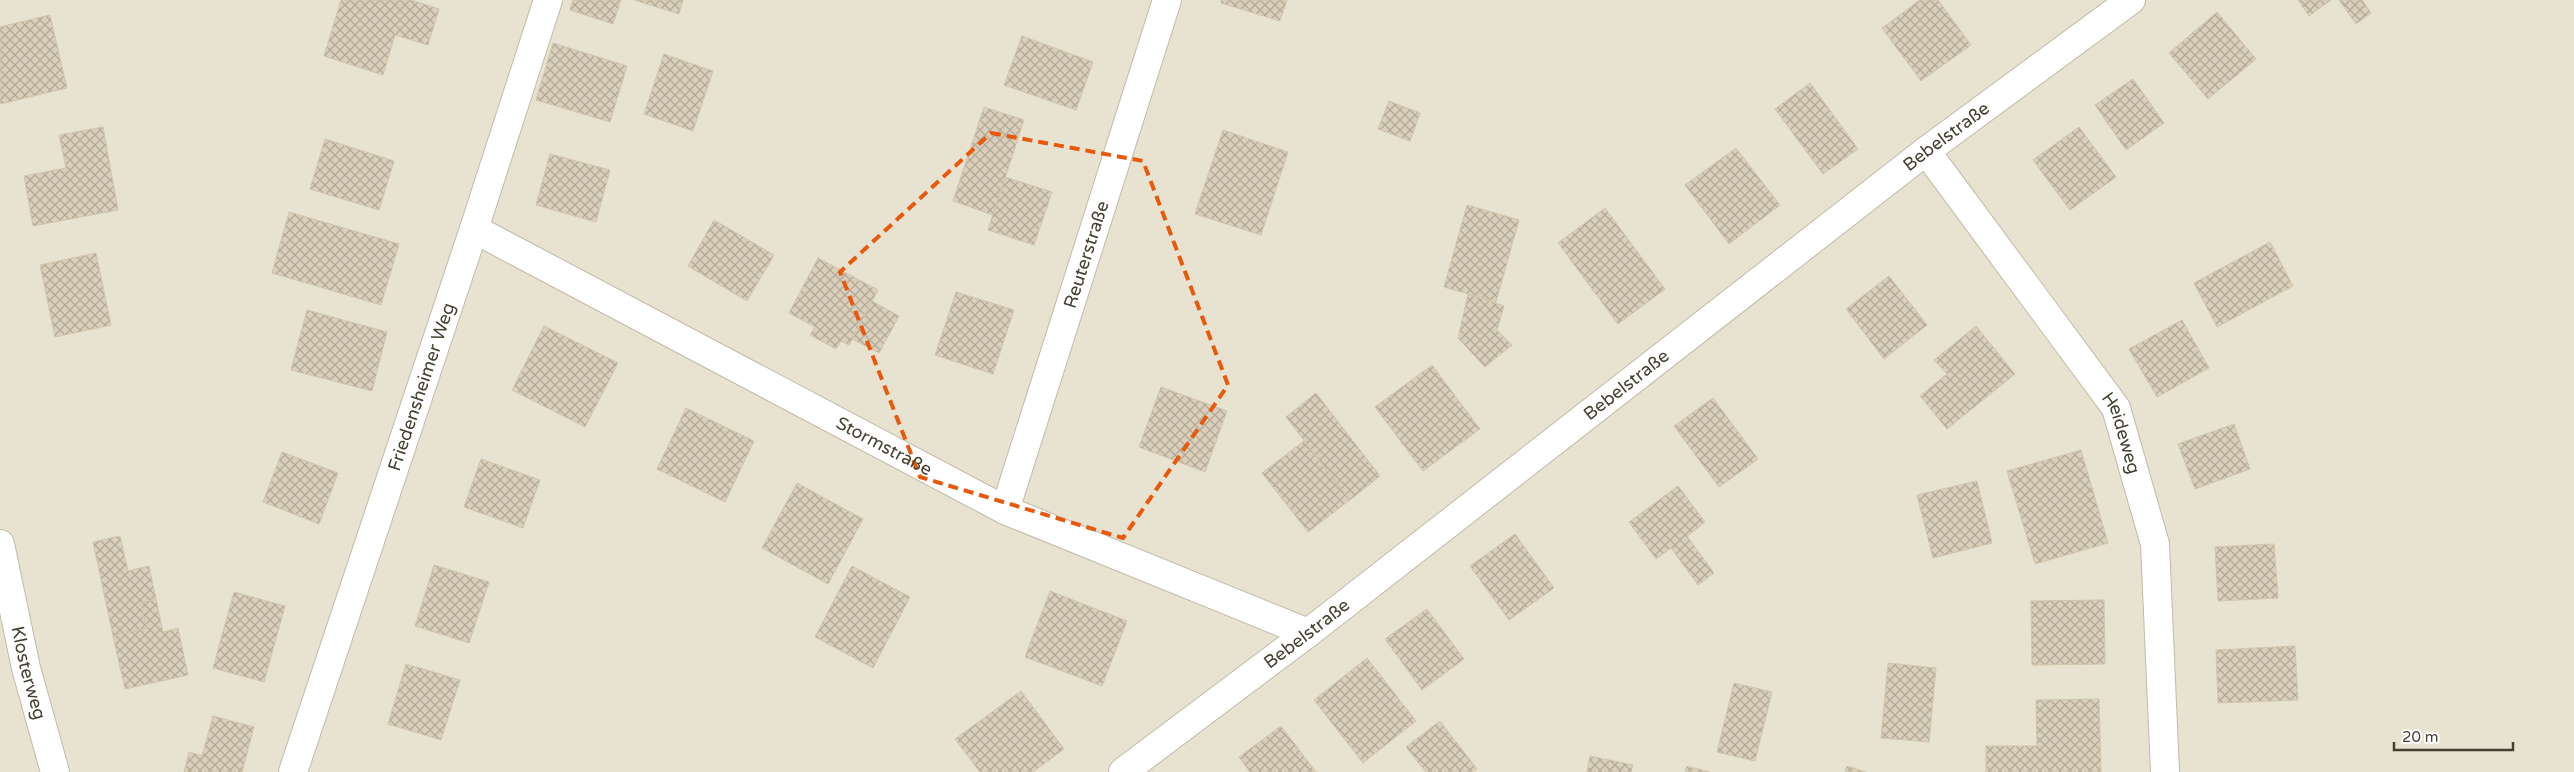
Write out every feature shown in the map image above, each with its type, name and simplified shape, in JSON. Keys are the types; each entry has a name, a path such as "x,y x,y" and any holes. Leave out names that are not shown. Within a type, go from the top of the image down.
{"street":[{"name":"Friedensheimer Weg","path":"293,772 474,230 548,0"},
{"name":"Reuterstraße","path":"1005,510 1167,0"},
{"name":"Bebelstraße","path":"1123,772 1308,633 1926,152 2131,0"},
{"name":"Heideweg","path":"1926,152 2116,408 2156,544 2165,772"},
{"name":"Stormstraße","path":"474,230 1005,510 1308,633"},
{"name":"Klosterweg","path":"0,544 50,771"}],"highlighted area":[{"path":"991,133 1143,161 1228,385 1123,538 920,477 840,272"}],"shaded area":[{"path":"0,0 2574,0 2574,772 0,772"}],"building":[{"path":"341,0 411,0 439,9 428,45 395,35 383,75 324,56"},
{"path":"573,0 621,0 613,24 570,10"},
{"path":"634,0 683,0 679,14"},
{"path":"1221,0 1287,0 1280,21 1221,3"},
{"path":"1920,0 1938,0 1971,45 1921,81 1882,28"},
{"path":"2298,0 2331,0 2309,16"},
{"path":"2339,0 2362,0 2371,13 2356,24"},
{"path":"2217,12 2256,59 2208,99 2169,53"},
{"path":"50,15 67,88 0,104 0,27"},
{"path":"1022,36 1093,62 1076,110 1004,85"},
{"path":"553,43 627,66 610,122 536,100"},
{"path":"664,54 713,71 693,131 644,114"},
{"path":"2133,79 2164,123 2126,150 2095,105"},
{"path":"1810,83 1858,149 1823,174 1775,109"},
{"path":"1389,101 1420,113 1410,141 1378,129"},
{"path":"984,107 1024,120 993,215 953,201"},
{"path":"103,127 118,210 33,226 24,176 66,168 59,135"},
{"path":"2079,127 2116,177 2070,210 2033,160"},
{"path":"1223,130 1288,152 1261,235 1195,214"},
{"path":"325,139 394,161 379,210 310,189"},
{"path":"1736,148 1780,205 1729,244 1685,185"},
{"path":"550,154 610,170 596,222 536,205"},
{"path":"1005,177 1052,192 1034,245 988,230"},
{"path":"1467,205 1519,220 1496,302 1444,287"},
{"path":"1605,208 1665,289 1618,324 1558,243"},
{"path":"289,212 399,244 381,305 272,273"},
{"path":"714,220 774,255 747,301 688,266"},
{"path":"2270,242 2293,286 2217,327 2194,283"},
{"path":"96,253 111,325 55,337 40,265"},
{"path":"818,258 878,290 849,345 841,341 836,349 810,335 815,327 789,313"},
{"path":"1889,276 1927,325 1884,359 1846,309"},
{"path":"956,292 1014,310 993,374 935,355"},
{"path":"1468,294 1504,306 1497,330 1512,345 1485,367 1458,338"},
{"path":"872,301 899,316 879,353 852,339"},
{"path":"307,310 387,332 372,391 291,370"},
{"path":"2182,320 2209,368 2157,397 2129,349"},
{"path":"544,326 618,363 585,427 512,390"},
{"path":"1976,326 2015,374 1947,429 1920,396 1947,374 1934,360"},
{"path":"1432,365 1480,429 1423,471 1375,407"},
{"path":"1161,387 1227,411 1205,472 1139,447"},
{"path":"1316,393 1380,476 1350,500 1286,417"},
{"path":"1713,398 1758,459 1719,487 1674,426"},
{"path":"686,408 754,441 725,502 657,469"},
{"path":"2234,424 2250,469 2195,489 2178,444"},
{"path":"1304,441 1350,500 1308,532 1262,473"},
{"path":"2081,450 2108,543 2035,564 2007,471"},
{"path":"282,452 338,473 319,524 263,502"},
{"path":"481,459 540,480 523,528 464,507"},
{"path":"1977,481 1992,543 1933,558 1917,495"},
{"path":"797,483 863,519 828,584 762,548"},
{"path":"1678,486 1705,522 1687,536 1714,573 1698,585 1671,548 1656,559 1629,522"},
{"path":"1515,534 1554,588 1509,620 1470,566"},
{"path":"120,536 128,571 149,566 156,599 140,603 147,628 113,636 93,542"},
{"path":"2274,544 2278,598 2218,601 2215,547"},
{"path":"434,565 489,582 469,643 415,626"},
{"path":"852,566 910,597 873,668 815,637"},
{"path":"1050,591 1127,621 1102,686 1025,657"},
{"path":"234,592 285,606 264,682 213,668"},
{"path":"156,599 163,632 178,628 188,675 125,689 113,636 147,628 140,603"},
{"path":"2104,600 2105,664 2032,665 2031,601"},
{"path":"1427,609 1464,659 1422,690 1385,639"},
{"path":"2295,646 2298,700 2218,703 2216,650"},
{"path":"1367,658 1416,721 1363,763 1314,700"},
{"path":"1888,663 1936,668 1929,742 1881,738"},
{"path":"406,664 460,680 441,740 388,724"},
{"path":"1734,683 1772,692 1755,761 1717,752"},
{"path":"1021,691 1064,749 1033,772 980,772 955,739"},
{"path":"2099,699 2101,772 1986,772 1986,746 2037,746 2036,700"},
{"path":"213,716 254,727 242,772 184,772 189,752 202,756"},
{"path":"1440,721 1477,769 1472,772 1426,772 1406,747"},
{"path":"1281,726 1316,772 1250,772 1239,757"},
{"path":"1590,756 1633,765 1631,772 1587,772"},
{"path":"1687,766 1710,772 1685,772"},
{"path":"1847,766 1866,772 1845,772"}]}
